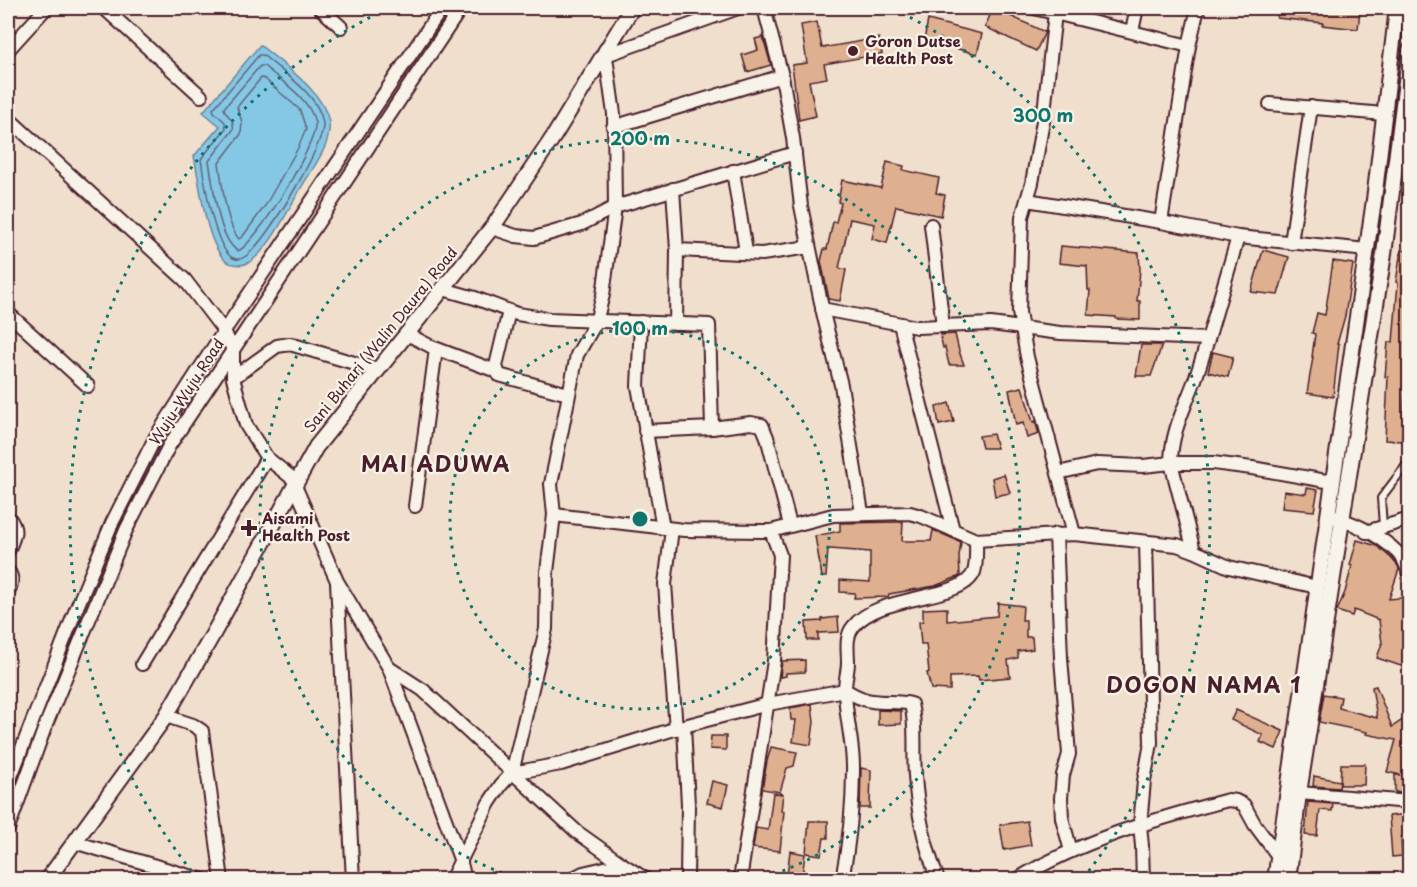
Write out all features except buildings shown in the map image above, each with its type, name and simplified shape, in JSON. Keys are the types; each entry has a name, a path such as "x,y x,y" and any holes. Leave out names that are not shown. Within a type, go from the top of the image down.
{"street":[{"path":"8,50 45,8"},
{"path":"104,8 201,96"},
{"path":"320,8 341,27"},
{"name":"Wuju-Wuju Road","path":"8,784 112,523 155,438 224,331 442,8"},
{"name":"Wuju-Wuju Road","path":"8,829 45,727 126,530 169,446 460,8"},
{"name":"Sani Buhari (Walin Daura) Road","path":"47,879 166,716 316,447 492,228 554,136 632,8"},
{"path":"451,879 489,803 512,773 546,629 547,572 554,515 551,484 577,355 596,322 603,295 615,207 613,126 606,52 738,8"},
{"path":"764,8 782,76 801,206 822,309 841,385 862,513"},
{"path":"1132,32 1137,8"},
{"path":"1161,222 1198,8"},
{"path":"1288,879 1334,517 1332,482 1367,250 1397,8"},
{"path":"1074,534 1027,357 1019,312 1022,217 1032,183 1043,121 1044,9 1190,46"},
{"path":"1275,879 1317,587 1334,517 1384,254 1410,50"},
{"path":"613,126 782,76"},
{"path":"1270,104 1384,114"},
{"path":"1291,243 1311,107"},
{"path":"8,118 185,280 224,331 233,350 233,378 246,425 267,458 296,484 337,581 389,668 460,859 465,879"},
{"path":"492,228 516,236 534,238 582,224 615,207 795,153"},
{"path":"733,171 746,252"},
{"path":"673,189 677,250 676,324"},
{"path":"1027,200 1238,237 1367,250"},
{"path":"932,225 943,326"},
{"path":"1194,550 1171,463 1171,445 1179,417 1194,384 1238,237"},
{"path":"677,250 762,254 809,248"},
{"path":"443,289 509,311 549,319 704,324 710,327 712,428"},
{"path":"822,309 917,327 991,324 1060,333 1208,339"},
{"path":"496,371 509,311"},
{"path":"8,313 88,386"},
{"path":"641,322 638,386 645,431 668,528 665,584 688,805 687,879"},
{"path":"900,324 953,530"},
{"path":"407,334 436,349 496,371 500,375 568,394"},
{"path":"233,378 277,346 290,344 378,370"},
{"path":"415,506 436,349"},
{"path":"645,431 712,428 751,423 762,425 790,525"},
{"path":"142,664 267,458"},
{"path":"1058,473 1097,464 1143,466 1213,463 1332,482"},
{"path":"554,515 668,528 771,531 833,515 910,513 976,540 1074,534 1177,545 1194,550 1229,567 1317,587"},
{"path":"8,517 15,529 8,550"},
{"path":"1334,517 1392,547 1404,561 1410,577"},
{"path":"1366,532 1410,519"},
{"path":"740,879 774,661 780,555 771,531"},
{"path":"1056,534 1060,658 1069,754 1063,775 1061,798 1062,818 1071,851"},
{"path":"842,879 852,810 854,768 845,690 847,641 852,628 873,611 895,603 954,589 967,582 974,572 976,540"},
{"path":"1143,879 1143,846 1140,825 1144,781 1151,743 1146,542"},
{"path":"8,571 12,584 8,593"},
{"path":"337,581 353,879"},
{"path":"389,668 423,690 577,832 647,879"},
{"path":"512,773 561,764 680,727 768,704 845,690 871,701 903,702 911,704 915,775 921,820 927,853 938,879"},
{"path":"166,716 193,725 202,731 222,879"},
{"path":"1299,793 1410,802"},
{"path":"1017,879 1071,851 1140,825 1228,800 1244,805 1278,856"},
{"path":"74,842 203,879"},
{"path":"570,879 583,873 622,864"}],"lane":[{"path":"1383,527 1381,498 1410,460"}],"water":[{"path":"260,45 311,89 325,110 329,130 321,156 278,229 256,257 248,263 237,265 226,261 213,241 204,212 194,156 220,126 203,112"}],"place":[{"name":"Goron Dutse Health Post","path":"853,51"},
{"name":"Aisami Health Post","path":"249,528"}],"district":[{"name":"MAI ADUWA","path":"436,465"},
{"name":"DOGON NAMA 1","path":"1204,686"}]}
